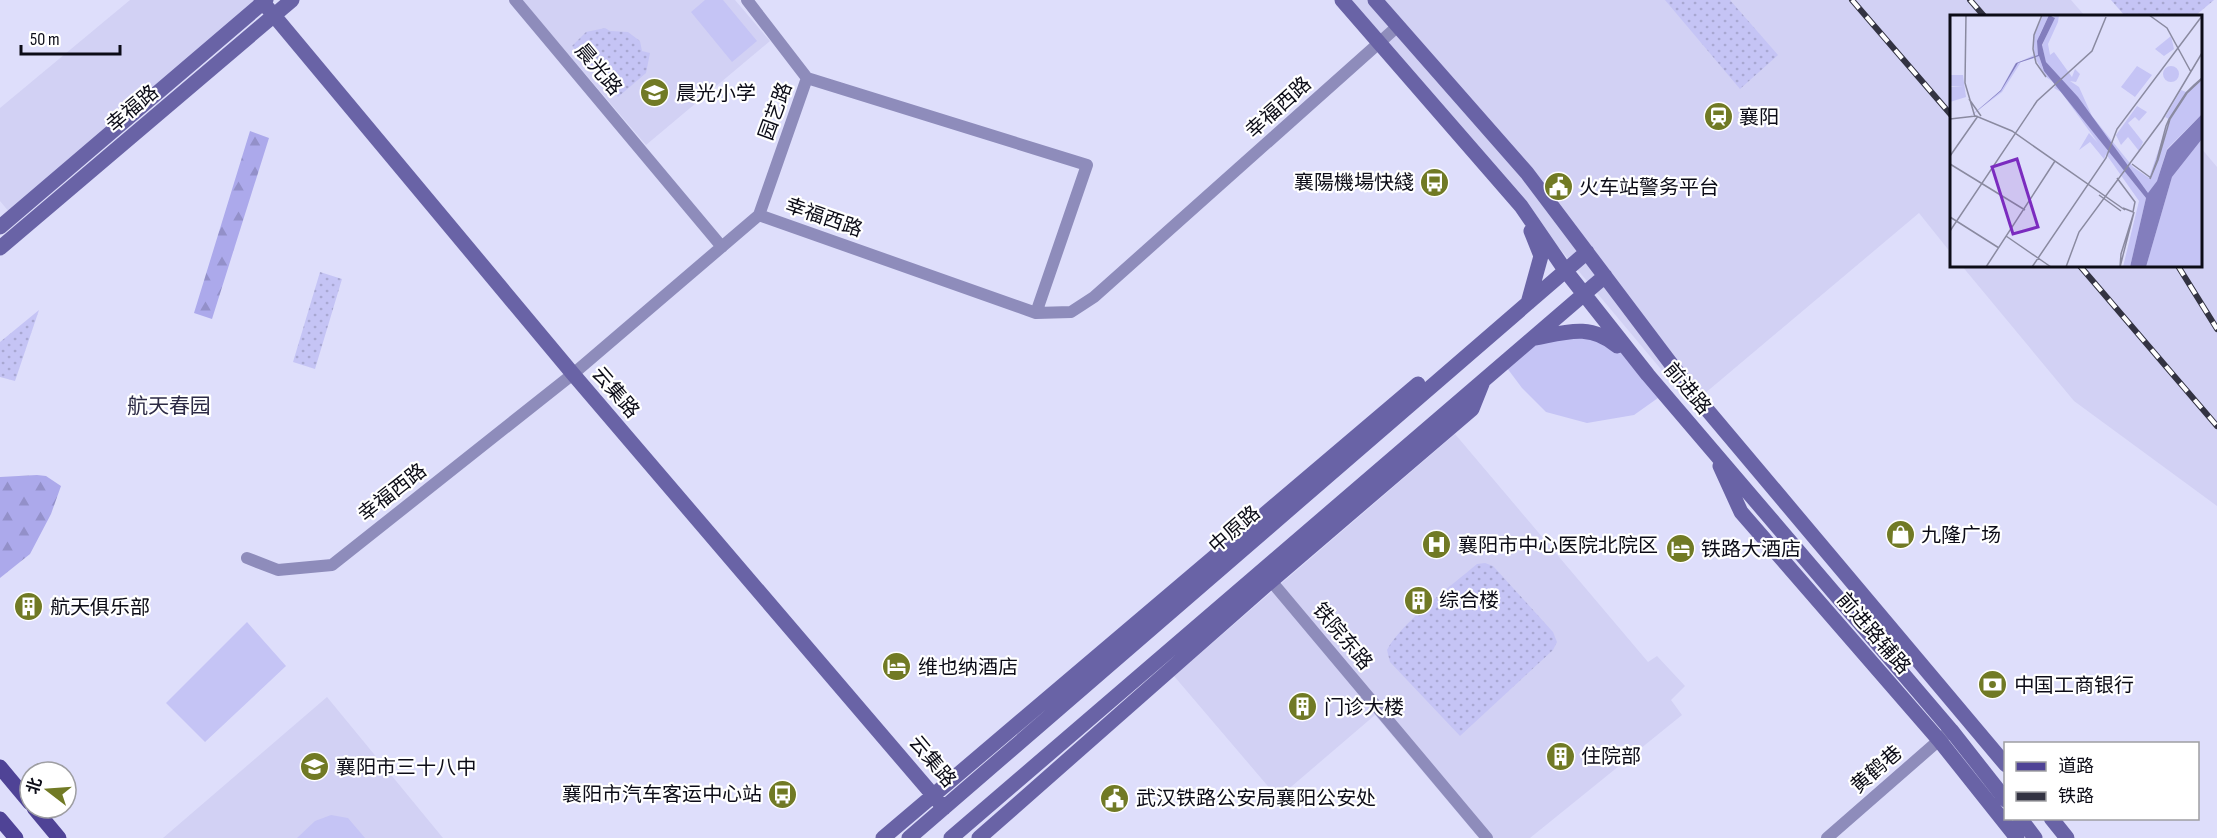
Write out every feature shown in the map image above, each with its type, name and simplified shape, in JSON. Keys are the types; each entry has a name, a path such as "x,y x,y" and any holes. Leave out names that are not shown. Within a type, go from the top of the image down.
{"main road":[{"name":"幸福路","path":"0,248 292,0"},
{"name":"前进路","path":"1342,0 1521,206 1565,270 1648,375 1712,449 1945,735 2004,799"},
{"name":"前进路","path":"1375,0 1527,173 1693,393 2004,763"},
{"name":"幸福路","path":"0,227 264,1"},
{"name":"云集路","path":"264,1 573,374 944,808"},
{"path":"1521,206 1541,256 1528,303"},
{"name":"中原路","path":"909,838 1587,252"},
{"path":"979,838 1483,382 1605,276"},
{"path":"1533,339 1574,330 1605,335 1648,375"},
{"path":"883,838 1443,363 1464,358"},
{"path":"959,835 1267,576"},
{"path":"1945,735 2004,819"},
{"path":"0,766 18,788"},
{"path":"0,819 16,838"},
{"path":"44,820 59,838"},
{"path":"2004,820 2017,838"},
{"path":"2021,820 2035,838"},
{"path":"2052,820 2067,838"}],"street":[{"name":"晨光路","path":"515,0 722,247"},
{"name":"园艺路","path":"747,0 807,78 759,215"},
{"name":"幸福西路","path":"247,558 278,570 332,565 573,374 759,215 1036,313 1071,312 1094,297 1398,26"},
{"path":"807,78 1087,165 1036,313"},
{"name":"铁院东路","path":"1267,576 1487,838"},
{"name":"黄鹤巷","path":"1827,838 1945,735"}],"shaded area":[{"path":"130,0 254,0 255,2 10,213 0,201 0,108"},
{"name":"晨光小学","path":"522,0 735,0 770,41 646,145"},
{"path":"705,0 723,0 757,41 732,62 691,12"},
{"path":"1351,0 2071,0 2084,15 1950,15 1950,252 1919,213 1691,405"},
{"path":"1665,0 1730,0 1778,55 1740,89"},
{"path":"2111,0 2214,0 2196,15 2124,15"},
{"path":"605,28 610,31 628,32 640,41 642,51 650,53 646,73 618,97 572,46 586,32"},
{"path":"2202,149 2217,167 2217,506 2074,401 1963,267 2202,267"},
{"path":"320,272 342,279 315,369 293,362"},
{"path":"39,310 15,381 0,377 0,342"},
{"path":"1605,335 1665,393 1634,415 1587,423 1546,412 1522,388 1504,364 1533,339"},
{"name":"襄阳市中心医院北院区","path":"1455,434 1648,662 1657,656 1685,686 1671,700 1682,715 1530,838 1479,838 1375,715 1278,798 1174,676"},
{"path":"1485,563 1493,566 1553,632 1557,642 1553,650 1460,736 1390,662 1387,650 1403,628 1428,605 1477,564"},
{"path":"247,622 286,666 205,742 166,703"},
{"name":"襄阳市三十八中","path":"327,697 443,838 163,838"},
{"path":"331,815 348,818 365,838 297,838 315,821"}],"green space":[{"path":"250,131 269,138 212,319 194,313"},
{"path":"46,476 61,486 51,514 30,554 0,578 0,477"}],"railway":[{"path":"1852,0 1950,114"},
{"path":"1970,0 1983,15"},
{"path":"2081,267 2217,426"},
{"path":"2179,267 2217,329"}],"place":[{"name":"晨光小学","path":"655,93"},
{"name":"襄阳","path":"1718,117"},
{"name":"襄陽機場快綫","path":"1435,182"},
{"name":"火车站警务平台","path":"1558,187"},
{"name":"九隆广场","path":"1900,535"},
{"name":"襄阳市中心医院北院区","path":"1437,545"},
{"name":"铁路大酒店","path":"1680,549"},
{"name":"综合楼","path":"1418,600"},
{"name":"航天俱乐部","path":"29,607"},
{"name":"维也纳酒店","path":"897,667"},
{"name":"中国工商银行","path":"1993,685"},
{"name":"门诊大楼","path":"1303,707"},
{"name":"住院部","path":"1560,756"},
{"name":"襄阳市三十八中","path":"315,767"},
{"name":"襄阳市汽车客运中心站","path":"783,794"},
{"name":"武汉铁路公安局襄阳公安处","path":"1115,798"}],"district":[{"name":"航天春园","path":"169,406"}]}
